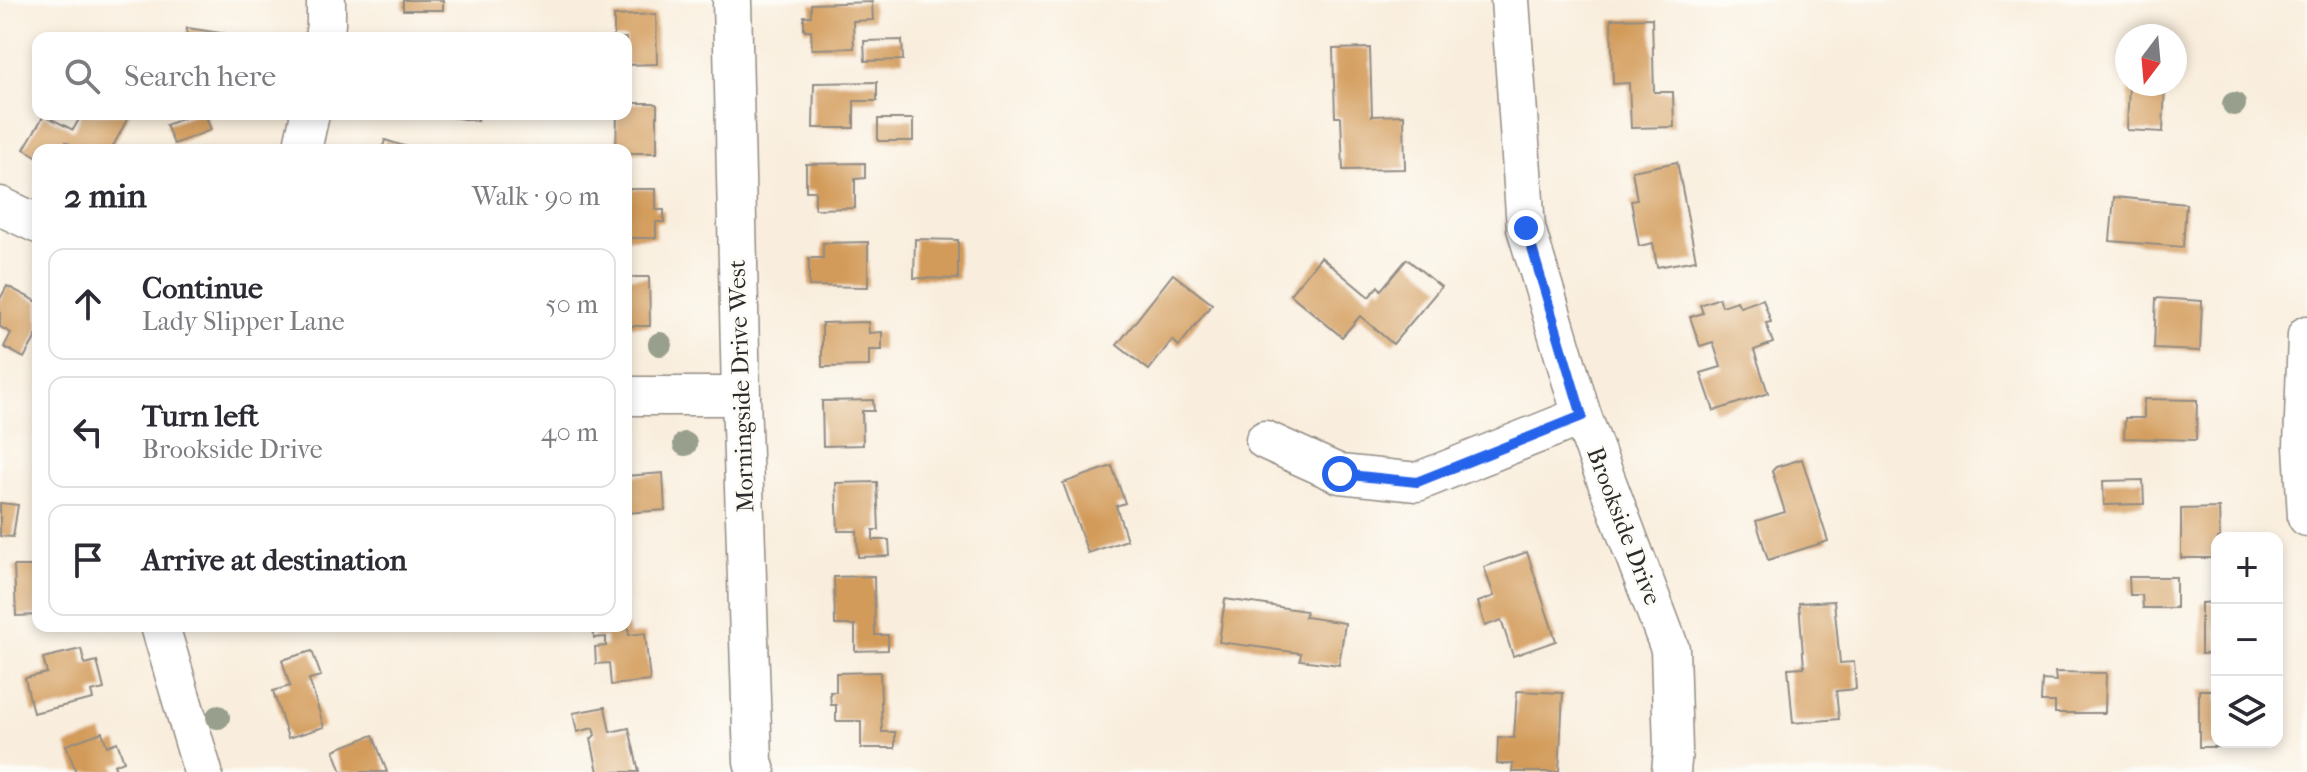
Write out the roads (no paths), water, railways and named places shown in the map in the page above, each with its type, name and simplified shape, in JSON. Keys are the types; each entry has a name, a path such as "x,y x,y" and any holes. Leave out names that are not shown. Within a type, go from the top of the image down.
{"street":[{"path":"325,32 326,0"},
{"name":"Morningside Drive West","path":"732,0 741,396 753,761 756,772"},
{"name":"Brookside Drive","path":"1510,0 1526,228 1582,416 1670,649 1671,772"},
{"path":"303,144 309,120"},
{"path":"0,206 32,221"},
{"path":"2307,335 2303,446 2307,517"},
{"path":"632,396 741,396"},
{"path":"1265,440 1340,474 1417,482 1582,416"},
{"path":"162,632 203,772"}]}
